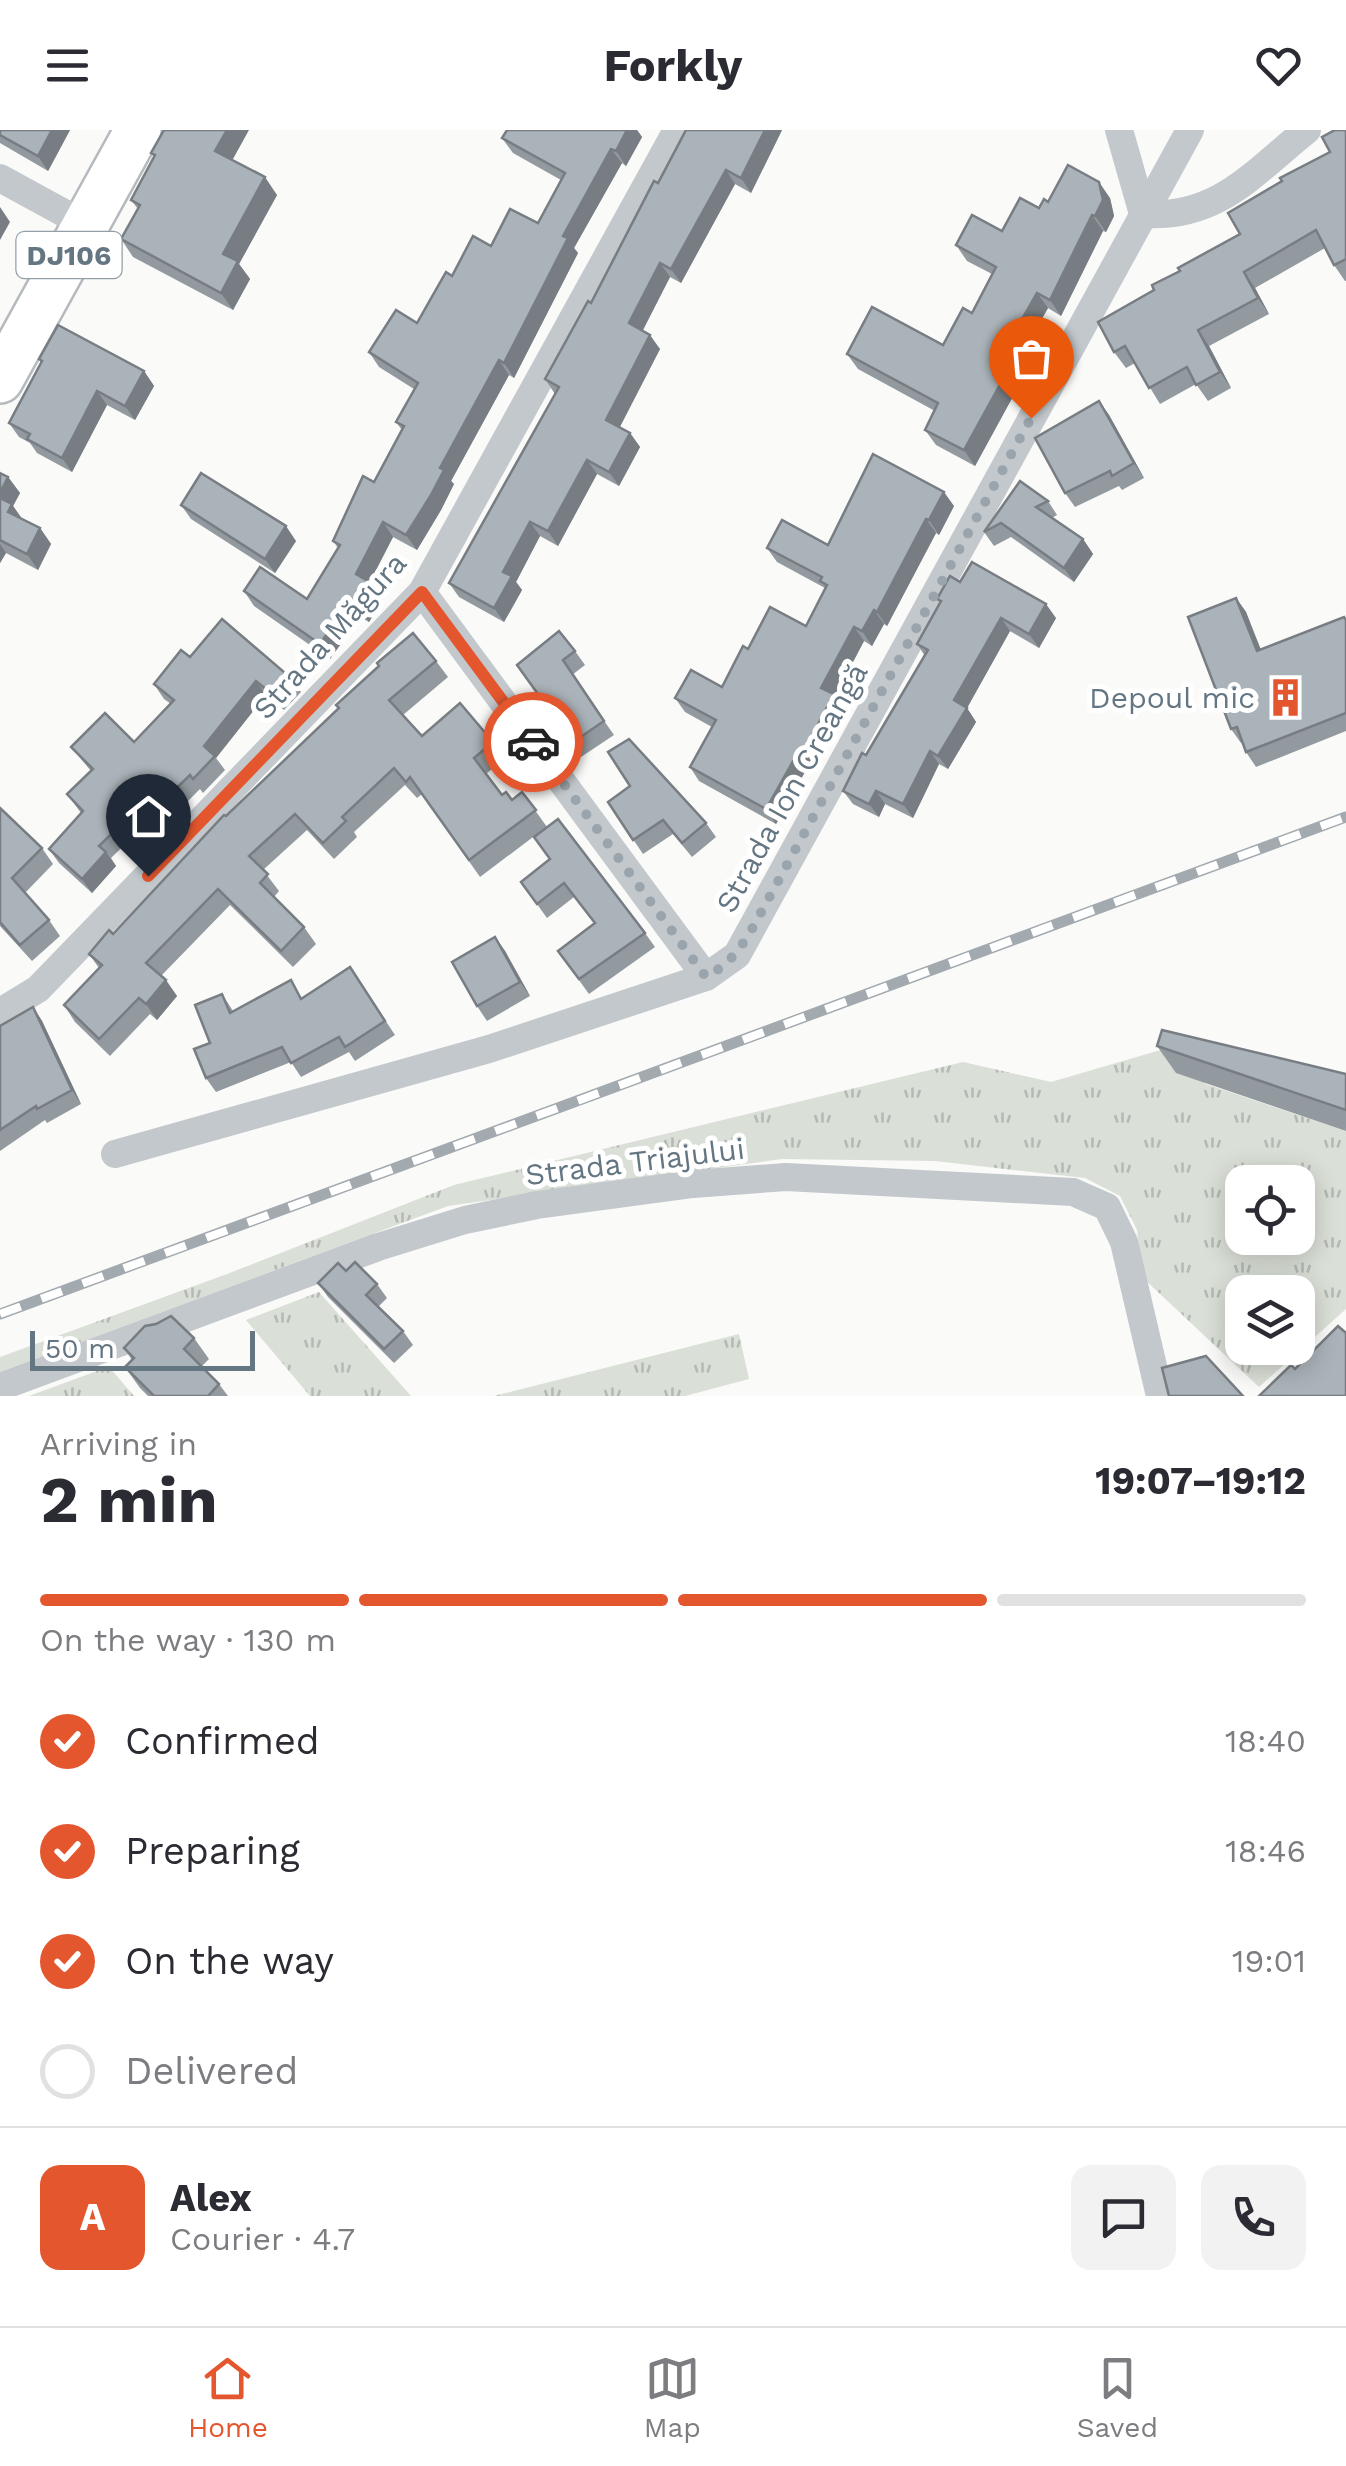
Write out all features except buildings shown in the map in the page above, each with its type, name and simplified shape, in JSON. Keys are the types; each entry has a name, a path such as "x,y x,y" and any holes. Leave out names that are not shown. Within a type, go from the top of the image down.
{"main road":[{"name":"DJ106","path":"0,380 138,130"}],"street":[{"name":"Strada Măgura","path":"0,1012 38,989 422,592 676,130"},
{"path":"1119,130 1143,214 1172,216 1196,211 1218,200 1308,130"},
{"name":"Strada Ion Creangă","path":"115,1154 490,1049 706,977 737,955 1190,130"},
{"path":"0,178 86,225"},
{"path":"422,592 706,977"},
{"name":"Strada Triajului","path":"0,1387 378,1247 465,1220 537,1204 693,1184 786,1177 1072,1192 1107,1208 1124,1242 1160,1396"}],"green space":[{"path":"1164,1049 1206,1084 1346,1131 1346,1309 1315,1337 1315,1275 1225,1275 1225,1355 1142,1277 1137,1230 1120,1196 1085,1178 935,1161 782,1159 448,1206 0,1372 0,1357 454,1185 963,1062 1051,1082"},
{"path":"319,1292 411,1396 310,1396 246,1320"},
{"path":"739,1334 749,1379 685,1396 494,1396"},
{"path":"1236,1365 1284,1365 1259,1387"},
{"path":"108,1367 134,1396 29,1396"}],"railway":[{"path":"0,1314 1346,817"}],"way so far":[{"path":"533,742 706,977 724,967 737,955 752,929 1031,418"}],"place":[{"name":"Depoul mic","path":"1285,698"}],"route":[{"path":"148,876 422,592 533,742"}]}
